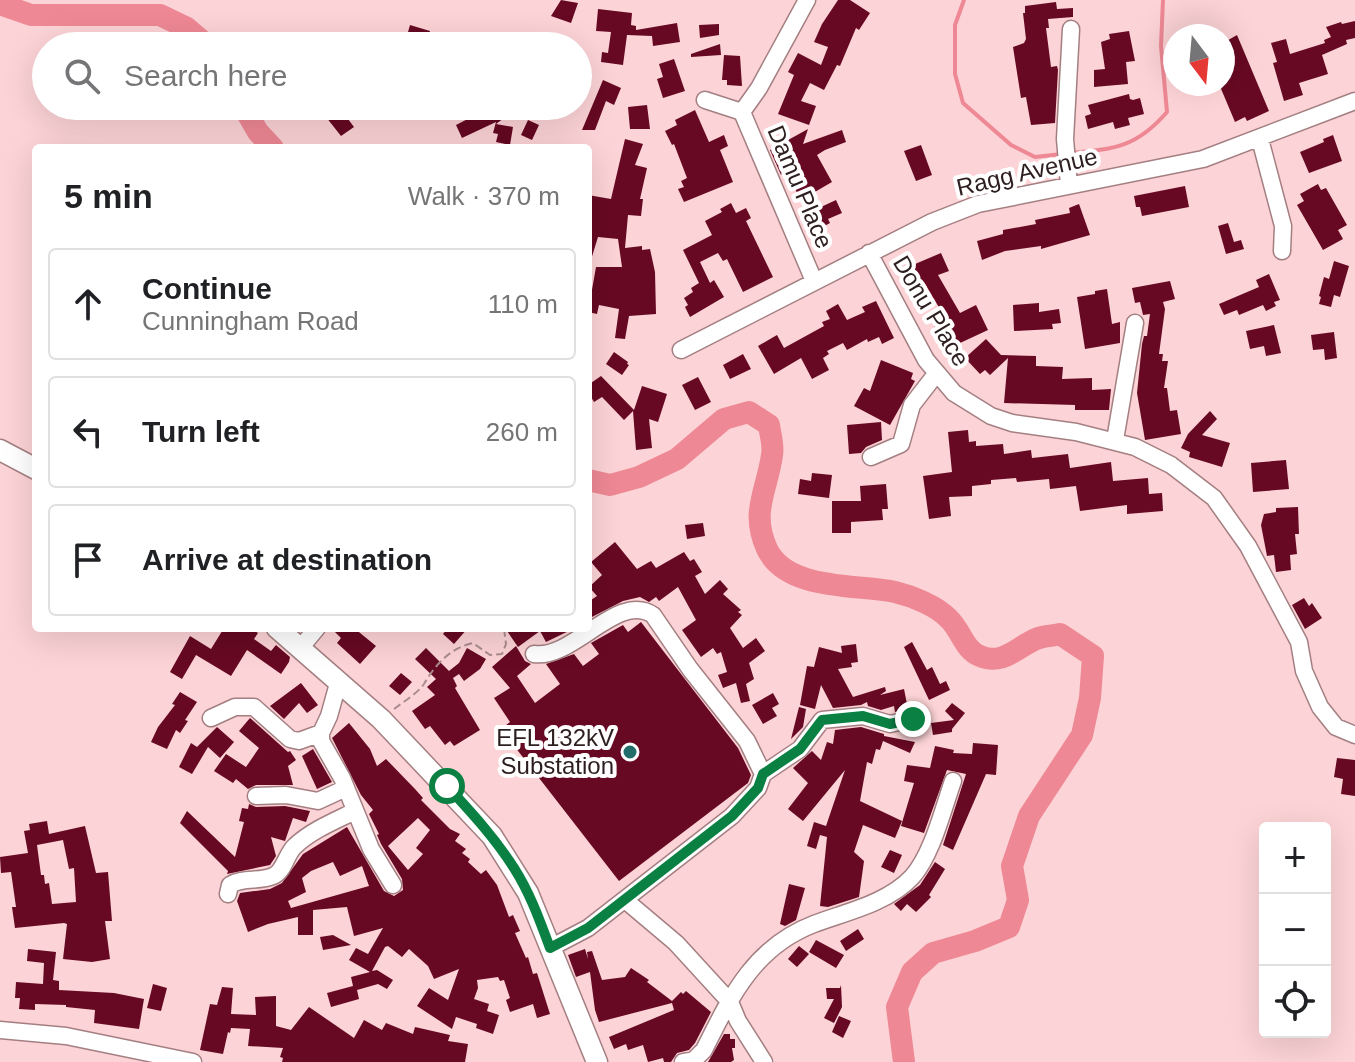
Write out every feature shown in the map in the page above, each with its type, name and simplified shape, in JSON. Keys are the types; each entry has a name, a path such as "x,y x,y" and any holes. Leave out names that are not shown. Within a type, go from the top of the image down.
{"main road":[{"path":"0,450 32,467"},
{"path":"282,632 381,719 492,836 528,893 597,1062"}],"street":[{"path":"705,100 742,112 759,88 807,0"},
{"path":"1069,185 1065,139 1071,29"},
{"name":"Ragg Avenue","path":"681,350 932,222 978,204 1203,159 1355,101"},
{"name":"Damu Place","path":"742,112 814,281"},
{"path":"1260,139 1283,226 1282,251"},
{"name":"Donu Place","path":"869,253 901,316 936,374 954,393 991,416 1012,423 1076,432 1135,447 1171,465 1214,498 1248,546 1299,642 1304,671 1320,707 1336,727 1355,735"},
{"path":"1115,440 1135,323"},
{"path":"871,457 901,444 912,405 936,374"},
{"path":"592,630 630,611 647,610 653,615 690,669 747,741 763,774"},
{"path":"301,647 314,632"},
{"path":"534,654 554,653 588,632"},
{"path":"339,680 321,733 322,744 346,788 371,849 393,885"},
{"path":"211,718 235,707 254,707 290,739 299,741 321,733"},
{"path":"550,948 588,928 732,816 758,788 763,774 800,749 822,720 863,716 890,724 913,719"},
{"path":"683,1062 694,1060 704,1050 746,974 764,953 782,939 898,890 914,876 924,858 953,781"},
{"path":"256,796 286,795 318,801 346,788"},
{"path":"228,894 230,885 235,881 272,877 280,871 293,848 315,831 355,811"},
{"path":"625,900 676,943 730,1002 738,1021 764,1062"},
{"path":"0,1030 66,1036 121,1056 193,1062"}],"path":[{"path":"381,719 424,685 426,677 447,654 473,643 490,655 502,654 506,644 504,632"}],"building":[{"path":"561,0 578,3 571,23 551,16"},
{"path":"838,0 850,0 870,13 859,30 856,28 840,66 837,65 824,90 810,83 801,101 816,106 809,125 778,114 794,75 788,72 798,53 821,65 828,47 814,42"},
{"path":"1056,2 1057,9 1073,8 1073,17 1048,19 1049,28 1046,28 1051,67 1057,66 1058,70 1055,123 1031,125 1026,97 1021,98 1013,47 1026,39 1025,6"},
{"path":"598,9 632,13 631,25 636,26 636,30 677,23 680,42 653,46 652,36 627,35 623,65 601,62 602,52 608,53 611,32 596,31"},
{"path":"1355,21 1355,38 1322,55 1328,74 1299,83 1303,95 1284,101 1273,63 1277,62 1271,43 1286,39 1290,54 1325,43 1324,40 1331,37 1326,27"},
{"path":"719,24 719,35 700,38 699,25"},
{"path":"410,25 430,31 430,32 408,32"},
{"path":"1129,31 1135,61 1126,62 1128,84 1094,87 1094,70 1105,69 1101,42 1110,39 1109,34"},
{"path":"1235,36 1269,111 1247,121 1245,117 1235,122 1224,96 1235,96"},
{"path":"720,44 721,55 691,57 691,54"},
{"path":"724,55 740,56 742,86 727,85 727,80 722,80"},
{"path":"674,59 685,91 663,98 657,79 663,77 659,64"},
{"path":"603,80 621,88 614,105 606,101 595,130 582,130 586,120 592,120 592,106"},
{"path":"1129,94 1130,99 1140,98 1144,114 1128,118 1130,125 1115,129 1113,122 1088,129 1085,116 1091,114 1088,105"},
{"path":"647,105 650,129 630,129 628,107"},
{"path":"695,110 709,142 724,135 728,146 720,150 733,182 684,202 678,189 684,187 681,181 687,178 674,144 665,131 677,125 675,120"},
{"path":"328,120 349,120 354,127 341,136"},
{"path":"466,120 501,120 496,124 513,127 510,144 496,142 498,134 493,133 496,122 462,138 456,125"},
{"path":"528,120 539,125 532,140 521,135"},
{"path":"808,129 803,144 842,130 846,142 817,155 832,182 801,200 786,172 781,175 770,150"},
{"path":"1333,135 1342,161 1309,173 1300,152"},
{"path":"625,139 643,144 635,165 647,168 640,199 643,199 641,216 628,215 625,248 642,246 642,250 650,249 655,272 656,314 629,316 625,339 615,338 619,309 599,305 597,314 592,313 596,267 622,267 618,239 598,237 592,256 592,196 611,199"},
{"path":"921,145 932,175 916,181 904,151"},
{"path":"1318,184 1321,190 1326,188 1347,225 1338,230 1343,239 1323,250 1297,205 1304,201 1300,194"},
{"path":"1185,186 1189,207 1142,216 1140,207 1136,207 1134,196"},
{"path":"836,200 842,213 828,219 830,223 817,230 808,213"},
{"path":"731,203 736,213 746,208 751,218 746,221 773,277 743,292 727,259 723,261 718,253 700,262 710,283 714,280 724,297 690,317 684,298 699,283 683,250 712,235 705,221"},
{"path":"1079,204 1090,235 1041,249 1041,246 1005,251 982,260 977,241 1003,234 1003,230 1036,224 1035,220 1070,213 1069,208"},
{"path":"1228,223 1234,242 1241,240 1244,249 1226,254 1218,226"},
{"path":"941,253 949,271 938,275 960,313 976,305 988,330 945,350 934,327 947,321 924,282 916,285 908,267"},
{"path":"1334,261 1349,266 1340,297 1334,295 1331,307 1319,304 1319,296 1324,277 1329,279"},
{"path":"1269,274 1280,300 1274,302 1276,306 1266,311 1263,305 1239,315 1237,310 1224,315 1219,304 1259,287 1256,280"},
{"path":"1170,281 1175,299 1163,302 1165,309 1159,354 1163,354 1162,361 1168,361 1164,388 1167,388 1170,411 1177,410 1181,434 1145,440 1137,393 1142,344 1144,336 1147,336 1150,314 1143,315 1140,302 1135,303 1132,288"},
{"path":"1107,289 1112,324 1120,322 1120,343 1085,349 1077,297"},
{"path":"876,301 894,338 882,344 879,337 868,342 867,339 847,350 843,343 827,351 829,354 823,358 829,370 812,379 801,358 774,374 758,346 777,335 784,348 824,326 822,322 830,319 826,311 838,304 847,320 865,312 862,307"},
{"path":"1039,303 1039,312 1059,309 1061,323 1052,324 1053,329 1014,331 1013,305"},
{"path":"1274,325 1281,353 1266,356 1264,346 1250,349 1246,331"},
{"path":"1334,332 1337,358 1325,360 1324,349 1313,350 1311,335"},
{"path":"986,339 1001,355 1036,356 1036,366 1063,367 1062,379 1092,378 1092,390 1111,389 1109,410 1075,410 1075,405 1004,403 1008,358 990,375 985,370 980,374 965,358"},
{"path":"614,352 628,362 622,375 606,364"},
{"path":"743,354 751,369 730,379 723,365"},
{"path":"881,360 913,373 911,379 915,381 890,425 854,406 864,388 870,391"},
{"path":"601,376 634,410 642,386 667,394 658,422 649,419 652,448 636,450 633,411 624,420 602,397 594,402 592,382"},
{"path":"698,377 711,402 695,410 682,385"},
{"path":"1210,411 1217,419 1202,435 1230,443 1222,467 1189,457 1190,452 1181,448 1188,434"},
{"path":"881,422 882,440 866,447 861,453 849,454 847,425"},
{"path":"968,430 969,442 976,441 976,446 1003,444 1004,454 1031,450 1032,458 1068,454 1070,468 1111,462 1113,481 1148,478 1149,494 1162,493 1163,511 1127,514 1127,505 1080,511 1076,486 1050,489 1049,479 1017,482 1016,478 991,480 991,484 972,486 972,496 949,497 951,516 929,519 923,476 952,472 948,432"},
{"path":"1286,460 1289,489 1253,492 1251,463"},
{"path":"812,473 832,475 829,498 798,494 800,479 811,481"},
{"path":"886,484 888,509 882,509 883,520 851,522 851,533 832,533 832,501 861,501 860,486"},
{"path":"1298,507 1299,534 1295,534 1297,554 1290,555 1291,570 1276,572 1274,555 1267,556 1261,525 1264,514 1276,512 1276,508"},
{"path":"703,523 705,536 687,539 685,525"},
{"path":"615,542 637,569 651,561 656,568 684,552 690,561 694,559 702,572 695,576 705,594 720,580 728,589 723,594 741,610 738,612 742,615 730,628 743,648 756,638 765,651 749,663 754,679 746,684 750,701 741,703 736,683 723,688 718,675 727,672 721,652 717,654 713,648 701,657 682,630 696,620 678,587 659,601 656,597 649,602 640,597 623,601 592,617 592,599 597,596 592,590 592,584 602,575 592,561"},
{"path":"1304,598 1309,606 1312,603 1322,618 1305,629 1292,605"},
{"name":"EFL 132kV Substation","path":"641,622 738,748 751,775 748,783 619,881 501,729 510,722 494,698 510,688 492,667 516,646 525,661 531,664 517,676 535,703 560,684 546,664 574,654 583,666 599,654 591,643 623,625 628,632"},
{"path":"222,632 256,632 254,639 271,651 276,645 290,657 281,674 247,650 231,676 196,655 182,679 170,672 190,636 211,649"},
{"path":"335,632 359,632 376,646 360,664 337,643 341,638"},
{"path":"445,632 464,632 454,644 443,634"},
{"path":"508,632 539,632 518,647"},
{"path":"541,632 567,632 546,642"},
{"path":"912,642 927,670 932,667 940,684 946,681 950,690 929,700 904,647"},
{"path":"856,644 858,662 851,663 852,667 838,669 853,697 885,687 886,691 880,695 904,689 908,709 895,712 894,706 881,710 868,706 867,702 833,708 821,685 815,709 800,705 807,666 814,667 819,647 842,653 841,646"},
{"path":"426,648 449,671 459,663 467,648 486,659 480,669 464,681 459,674 453,678 455,688 480,730 454,746 450,741 445,745 430,726 425,729 412,711 435,695 427,687 436,679 415,659"},
{"path":"401,673 412,682 400,695 389,686"},
{"path":"301,683 318,705 307,713 299,703 284,719 270,706"},
{"path":"180,692 197,702 180,733 176,730 167,749 151,742"},
{"path":"773,693 779,704 772,708 777,716 763,724 752,705"},
{"path":"952,703 965,713 952,732 933,735 931,723 954,720 945,711"},
{"path":"799,707 806,709 803,727 791,739"},
{"path":"250,718 290,751 296,760 288,766 293,785 256,785 248,789 236,779 233,783 214,771 226,754 246,767 259,748 239,731"},
{"path":"349,723 370,749 377,766 386,759 423,798 421,800 450,829 460,834 455,841 466,849 462,853 481,874 486,870 497,885 509,917 513,915 520,931 515,933 533,974 537,973 550,1014 537,1018 533,1004 510,1012 506,1000 510,998 504,980 500,981 498,977 477,980 474,999 489,1004 487,1011 499,1015 493,1034 476,1028 477,1024 456,1017 452,1029 417,1006 429,988 448,1000 459,969 434,979 428,966 409,949 402,957 388,946 372,971 377,970 393,980 387,989 378,984 357,990 359,999 331,1007 327,993 353,986 351,977 370,972 349,960 356,948 368,954 383,928 354,936 347,907 313,910 313,935 298,935 298,917 248,932 237,901 240,893 270,889 282,883 303,854 347,827 384,891 394,896 403,890 402,879 381,844 369,814 373,810 361,795 332,738","holes":["418,818 430,830 416,848 423,854 408,870 388,846","333,862 340,876 362,866 369,886 291,908 288,901 306,892 302,878"]},
{"path":"217,727 234,742 220,758 208,747 192,774 179,767 191,743 197,747"},
{"path":"861,727 884,736 915,742 910,753 883,741 880,750 876,749 872,764 867,762 860,801 902,821 895,838 863,825 854,852 864,861 859,897 828,907 820,906 827,837 820,835 816,849 807,846 814,822 826,826 845,770 803,821 788,809 808,783 793,768 812,751 821,760 827,742 833,744 835,730"},
{"path":"973,743 998,745 996,775 986,774 953,850 943,845 966,774 947,770 924,833 901,826 914,783 904,781 907,765 930,768 935,746 954,750 953,753 972,754"},
{"path":"313,749 332,782 317,789 302,756"},
{"path":"1337,758 1355,760 1355,796 1341,794 1343,779 1334,777"},
{"path":"249,804 310,811 306,822 293,818 285,841 271,837 276,856 270,865 227,874 228,871 180,823 187,811 235,857 244,822 239,821 242,808 248,809"},
{"path":"47,821 49,834 85,826 96,873 108,872 112,921 105,921 110,959 92,962 63,959 67,924 64,923 15,928 12,907 16,907 11,872 1,873 0,857 28,853 24,831 30,830 29,824","holes":["63,840 69,869 74,868 76,902 52,904 49,883 45,884 44,875 41,875 37,845"]},
{"path":"890,850 902,855 894,873 881,867"},
{"path":"935,862 945,869 929,895 931,897 916,912 907,904 901,911 894,904 920,885"},
{"path":"789,884 805,888 796,920 785,926 780,924"},
{"path":"858,929 864,939 846,951 840,941"},
{"path":"333,935 351,945 323,950 320,937"},
{"path":"816,940 844,955 836,968 809,952"},
{"path":"799,946 809,954 797,967 788,959"},
{"path":"28,949 56,952 53,980 59,981 59,990 114,993 144,999 139,1029 94,1023 95,1010 66,1005 35,1004 35,1010 19,1009 20,998 15,998 16,982 43,984 44,963 27,961"},
{"path":"585,949 588,959 587,952 592,951 602,980 625,977 631,968 672,1001 686,991 711,1012 689,1050 677,1053 671,1062 664,1062 663,1058 648,1062 643,1045 628,1050 626,1044 614,1049 609,1037 674,1010 672,1003 599,1022 590,972 576,977 568,955"},
{"path":"153,984 167,988 161,1011 147,1008"},
{"path":"841,985 842,1007 834,1023 824,1018 834,999 827,999 826,988 840,988"},
{"path":"222,987 233,988 231,1014 256,1015 255,997 276,996 276,1026 291,1030 309,1007 354,1038 364,1020 382,1030 386,1023 413,1034 415,1027 450,1035 448,1041 468,1044 465,1062 282,1062 283,1048 248,1046 250,1029 231,1028 223,1054 200,1050 210,1004 217,1005"},
{"path":"839,1016 851,1021 843,1038 832,1032"},
{"path":"724,1034 730,1034 730,1039 735,1039 735,1048 732,1048 734,1060 708,1062"}],"waterway":[{"path":"964,0 955,25 955,74 963,103 1011,145 1035,157 1062,154"},
{"path":"1071,153 1124,144 1146,133 1167,112 1161,46 1163,0"},
{"path":"0,4 31,15 160,15 192,32"},
{"path":"251,120 269,144"},
{"path":"592,481 610,485 639,477 677,459 724,419 749,412 769,425 772,455 761,502 760,524 767,549 777,563 807,579 895,592 924,602 949,619 970,649 980,656 996,659 1036,639 1060,634 1093,656 1090,698 1082,735 1029,816 1012,866 1018,900 1009,927 933,953 912,972 897,1007 904,1062"}],"place":[{"name":"EFL 132kV Substation","path":"630,752"}],"route":[{"path":"447,786 485,827 514,867 550,948 588,928 732,816 758,788 763,774 800,749 822,720 863,716 890,724 913,719"}]}
